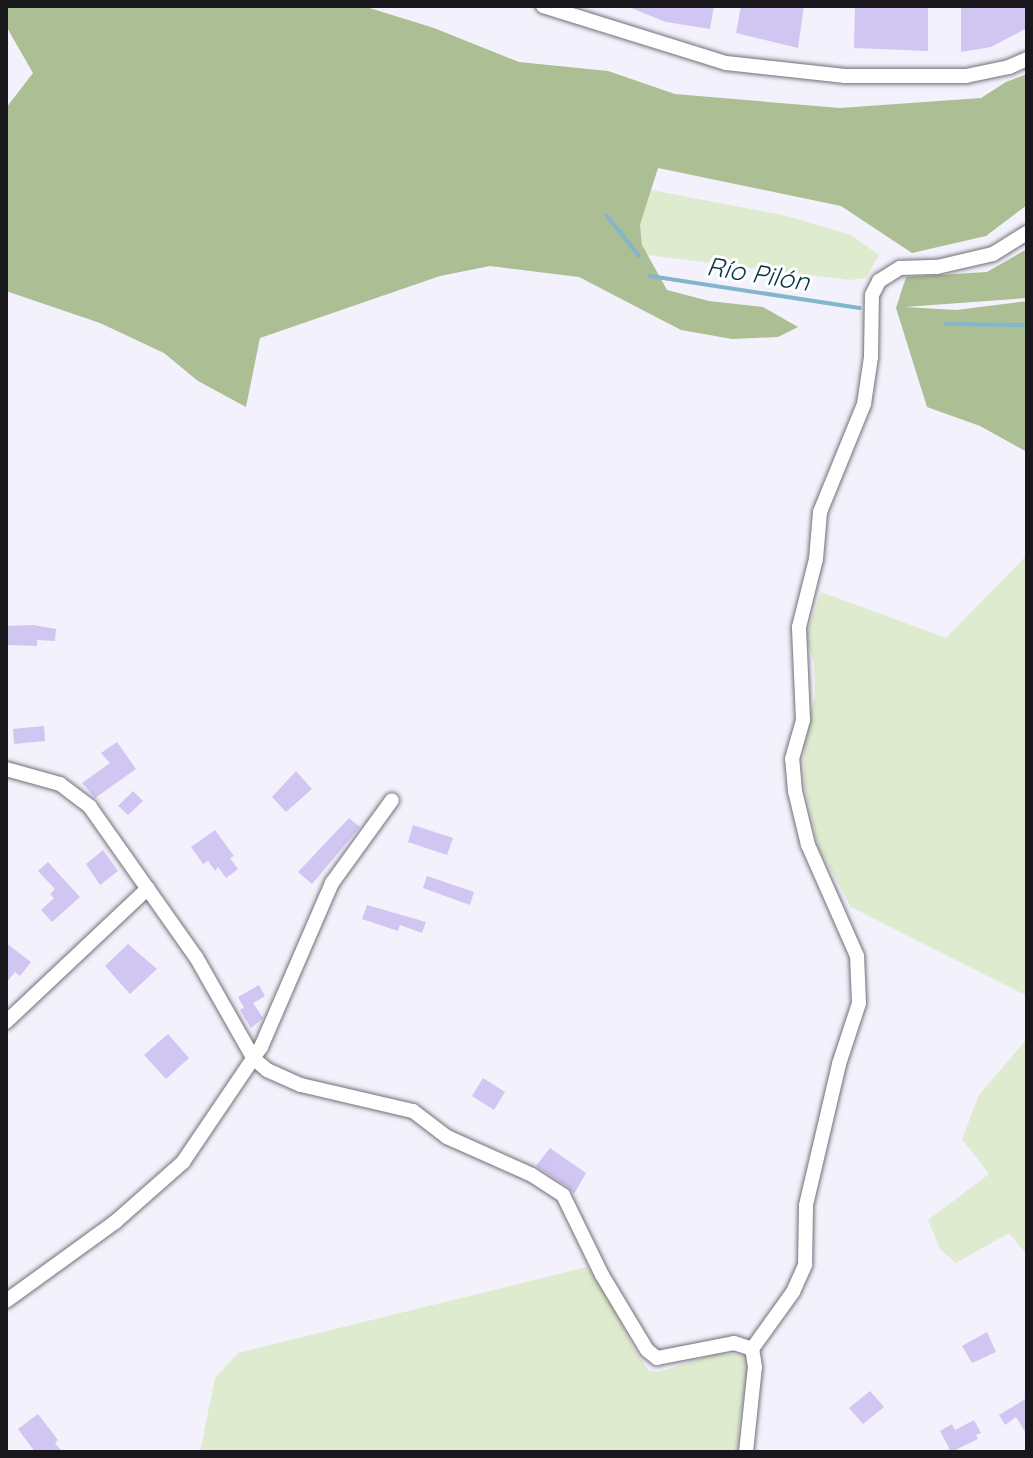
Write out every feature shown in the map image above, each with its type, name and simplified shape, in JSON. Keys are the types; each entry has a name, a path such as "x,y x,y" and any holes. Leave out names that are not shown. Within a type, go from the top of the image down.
{"street":[{"path":"543,6 726,63 815,73 966,76 1009,67 1027,59"},
{"path":"746,1452 755,1367 752,1349 793,1292 805,1265 806,1205 839,1064 859,1003 857,956 808,845 795,791 792,759 803,720 799,627 816,559 820,512 864,404 871,357 872,295 879,281 900,268 937,267 993,254 1027,233"},
{"path":"6,769 60,784 78,796 196,957 254,1059 267,1070 301,1085 413,1111 447,1137 532,1175 563,1195 602,1275 647,1350 657,1358 734,1343 752,1349"},
{"path":"6,1301 115,1222 183,1162 254,1059 332,883 392,800"},
{"path":"6,1022 148,888"}],"green space":[{"path":"6,6 363,6 434,28 519,62 608,71 675,94 840,108 981,98 1006,82 1027,74 1027,205 986,236 912,253 841,206 658,168 640,225 642,245 667,290 709,301 763,307 798,327 778,337 732,339 681,330 579,277 490,266 440,276 260,338 246,407 198,381 164,353 100,323 6,291 6,108 33,73 6,26"},
{"path":"651,190 787,216 851,235 879,255 866,278 849,280 647,255 642,245 640,225"},
{"path":"1027,249 1027,298 905,307 956,310 1027,301 1027,452 980,426 927,407 896,308 906,277 987,272"},
{"path":"1027,555 1027,996 851,907 818,846 804,784 804,741 815,695 814,664 806,636 821,592 946,638"},
{"path":"1027,1039 1027,1255 1009,1233 956,1263 940,1249 928,1220 989,1174 962,1139 979,1095"},
{"path":"587,1267 607,1294 634,1349 649,1371 658,1372 719,1353 746,1356 748,1372 739,1422 738,1452 200,1452 215,1378 238,1353"}],"building":[{"path":"626,6 714,6 710,29 666,22"},
{"path":"741,6 804,6 798,48 736,33"},
{"path":"855,6 928,6 928,51 854,48"},
{"path":"961,6 1027,6 1027,28 991,47 961,52"},
{"path":"33,625 56,629 55,641 37,640 37,646 6,645 6,626"},
{"path":"44,726 45,741 14,744 13,729"},
{"path":"117,742 136,769 95,798 82,783 110,763 101,753"},
{"path":"296,771 312,789 286,812 272,797"},
{"path":"133,791 143,801 128,815 118,806"},
{"path":"349,818 360,827 312,884 298,872"},
{"path":"413,825 453,838 447,855 408,842"},
{"path":"215,830 234,856 230,858 238,869 226,878 218,867 215,871 208,861 203,864 191,847"},
{"path":"103,850 118,871 100,885 86,864"},
{"path":"48,862 80,897 52,922 41,910 54,898 50,894 55,889 38,871"},
{"path":"427,876 474,892 470,905 423,888"},
{"path":"367,905 426,922 422,933 400,925 398,931 362,919"},
{"path":"6,943 31,962 20,976 15,972 6,983"},
{"path":"128,944 157,969 130,994 105,966"},
{"path":"259,985 265,996 253,1003 263,1018 251,1028 240,1010 244,1008 238,997"},
{"path":"168,1034 189,1058 166,1079 144,1055"},
{"path":"483,1078 505,1092 494,1110 472,1096"},
{"path":"550,1148 586,1173 574,1194 536,1166"},
{"path":"987,1332 996,1352 972,1363 962,1346"},
{"path":"870,1391 884,1407 863,1424 849,1408"},
{"path":"1027,1398 1027,1435 1016,1417 1005,1425 999,1415"},
{"path":"38,1414 58,1440 55,1443 62,1452 35,1452 18,1429"},
{"path":"974,1420 981,1433 976,1435 978,1439 951,1452 940,1431 952,1424 955,1430"}],"waterway":[{"name":"Río Pilón","path":"607,216 639,256"},
{"name":"Río Pilón","path":"650,276 860,308"},
{"name":"Río Pilón","path":"946,324 1027,325"}]}
